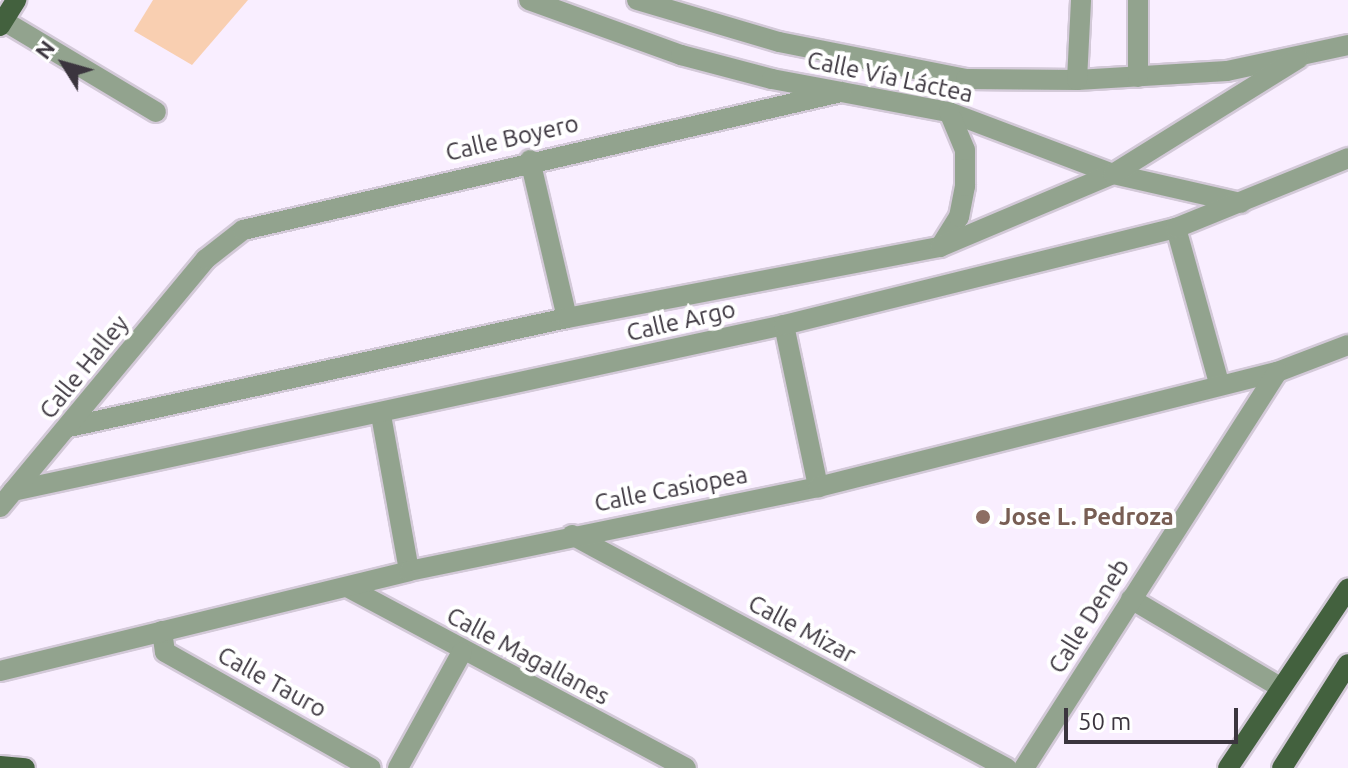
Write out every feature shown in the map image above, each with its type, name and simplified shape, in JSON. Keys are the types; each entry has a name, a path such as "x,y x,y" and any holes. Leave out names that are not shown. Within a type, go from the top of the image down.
{"main road":[{"path":"2,24 16,0"},
{"path":"1228,768 1348,589"},
{"path":"1282,768 1348,664"},
{"path":"0,766 25,768"}],"street":[{"name":"Calle Vía Láctea","path":"529,0 681,55 841,92 949,112 1113,174 1241,203"},
{"name":"Calle Vía Láctea","path":"637,0 779,42 966,79 1077,80 1227,71 1299,58 1348,45"},
{"path":"1077,80 1081,0"},
{"path":"1138,0 1138,77"},
{"path":"2,24 156,112"},
{"name":"Calle Argo","path":"69,427 567,318 940,247 1113,174 1299,58"},
{"name":"Calle Boyero","path":"206,259 243,230 530,160 841,92"},
{"path":"940,247 959,217 965,186 965,150 949,112"},
{"name":"Calle Argo","path":"7,499 784,325 1176,228 1348,158"},
{"path":"530,160 567,318"},
{"path":"1176,228 1219,383"},
{"name":"Calle Halley","path":"7,499 206,259"},
{"path":"784,325 818,487"},
{"name":"Calle Casiopea","path":"0,671 409,571 572,535 818,487 1219,383 1277,372 1348,345"},
{"name":"Calle Deneb","path":"1024,768 1277,372"},
{"path":"381,415 409,571"},
{"name":"Calle Mizar","path":"572,535 1007,768"},
{"name":"Calle Magallanes","path":"347,587 462,652 686,768"},
{"path":"1131,599 1280,687"},
{"name":"Calle Tauro","path":"162,631 165,652 371,768"},
{"path":"398,768 462,652"}],"building":[{"path":"153,0 248,0 192,65 134,31"}],"place":[{"name":"Jose L. Pedroza","path":"983,517"}]}
